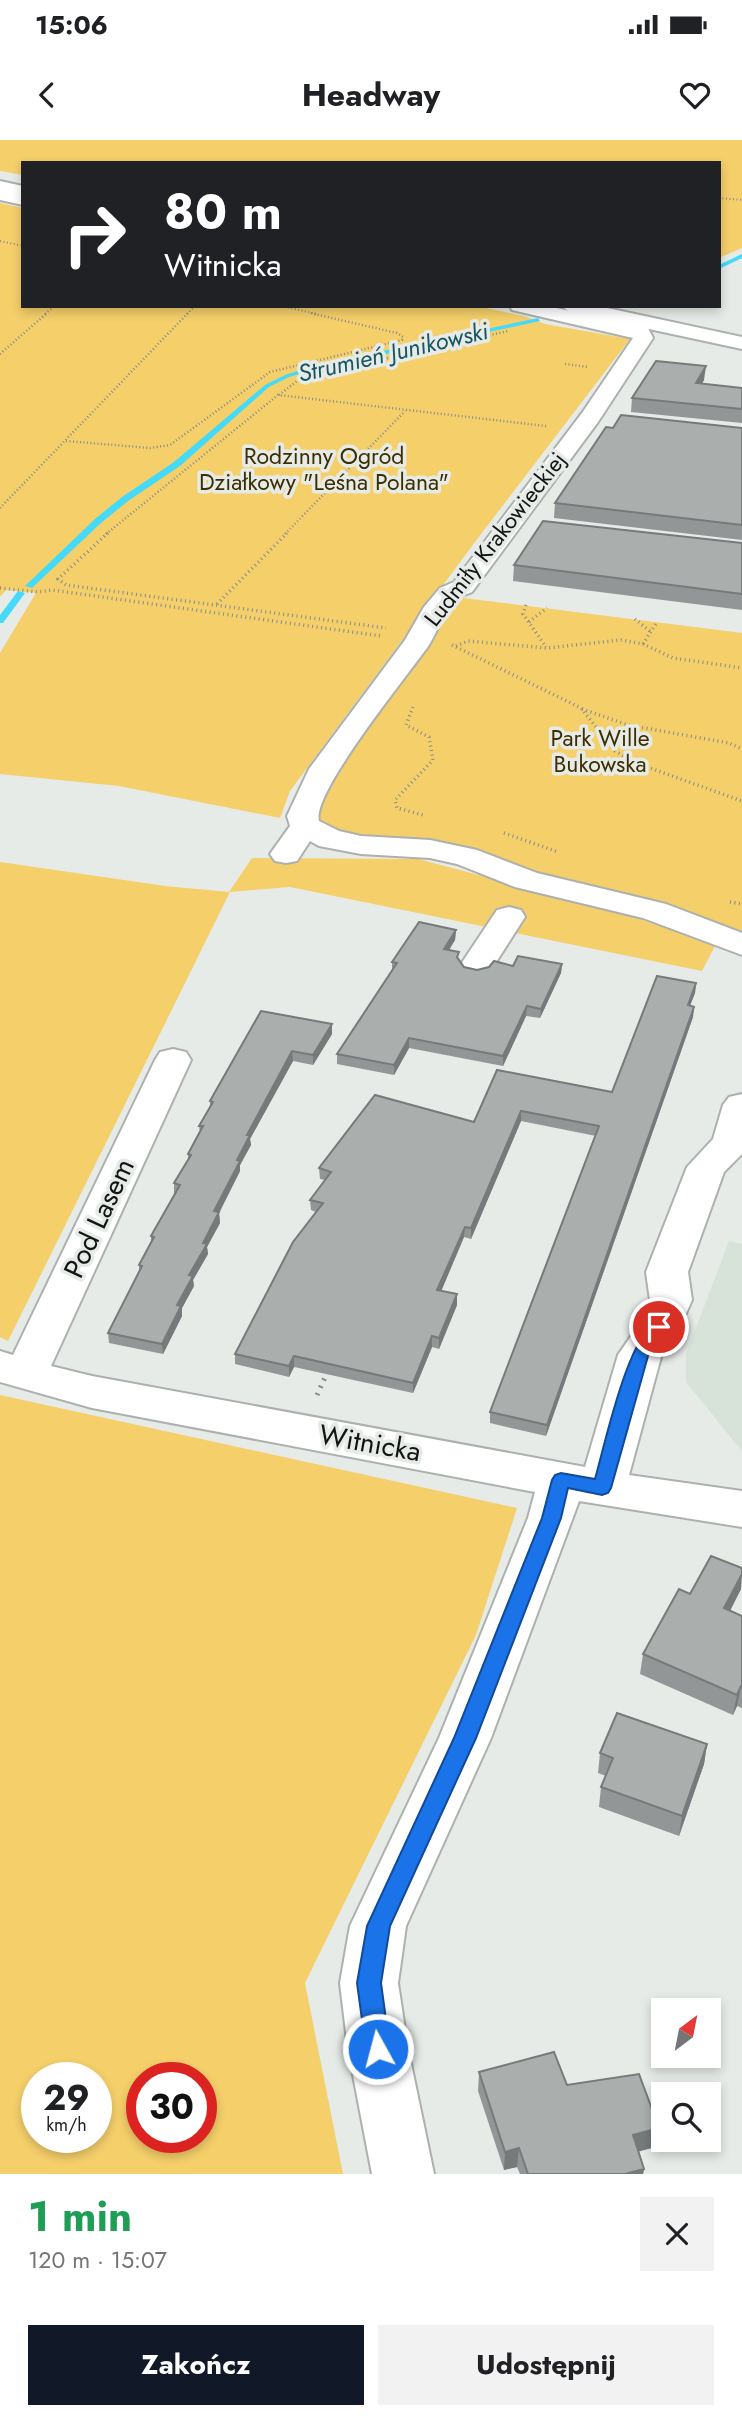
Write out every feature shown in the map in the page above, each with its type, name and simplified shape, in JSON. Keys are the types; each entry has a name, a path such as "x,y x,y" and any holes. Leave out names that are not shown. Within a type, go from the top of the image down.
{"street":[{"path":"0,175 21,180"},
{"path":"0,186 21,191"},
{"path":"0,195 21,200"},
{"name":"Ludmiły Krakowieckiej","path":"286,854 305,826 302,816 324,769 417,642 433,612 449,593 463,587 523,524 590,417 642,342 641,332 528,308"},
{"path":"580,308 742,342"},
{"path":"643,308 742,329"},
{"path":"590,417 619,420"},
{"path":"305,826 330,839 361,845 430,849 466,857 526,880 654,911 742,945"},
{"path":"476,967 509,917"},
{"name":"Pod Lasem","path":"13,1371 173,1060"},
{"path":"403,2174 378,2049 369,1983 379,1926 465,1738 551,1518 581,1484 640,1354 659,1327 671,1300 667,1272 706,1167 731,1143 742,1105"},
{"name":"Witnicka","path":"13,1371 92,1392 581,1484 742,1509"}],"path":[{"path":"721,198 742,200"},
{"path":"0,241 21,246"},
{"path":"0,354 53,308"},
{"path":"0,508 193,308"},
{"path":"66,441 150,448 170,444 270,372 402,340 403,337 397,333 290,308"},
{"path":"388,628 66,585 58,579 115,526 297,381 316,374 520,329"},
{"path":"278,395 554,428"},
{"path":"217,604 406,411"},
{"path":"0,588 52,590 186,607 391,638"},
{"path":"526,605 523,614 547,648"},
{"path":"529,622 547,608"},
{"path":"635,619 651,632"},
{"path":"643,644 657,622"},
{"path":"447,656 456,646 468,641 486,640 547,648 621,640 643,644 673,657 742,668"},
{"path":"456,646 581,708 628,725 729,743 742,749"},
{"path":"415,699 406,725 429,737 433,760 395,800 397,808 424,816"},
{"path":"581,708 615,751 636,763 742,801"},
{"path":"498,831 561,853"},
{"path":"729,902 742,904"},
{"path":"302,1431 328,1369"}],"shaded area":[{"path":"729,1241 742,1244 742,1451 686,1382 686,1354"}],"green space":[{"path":"0,140 742,140 742,248 721,257 721,161 21,161 21,175 0,171"},
{"name":"Rodzinny Ogród Działkowy \"Leśna Polana\"","path":"0,203 21,208 21,308 486,308 524,316 545,324 630,339 290,791 280,818 119,786 0,774 0,653 36,593 6,590 0,597"},
{"name":"Park Wille Bukowska","path":"456,597 742,633 742,934 349,837 320,823 311,806"},
{"path":"252,858 418,859 612,910 716,944 702,971 290,887 230,892 8,1341 0,1337 0,862 165,886 229,892"},
{"path":"0,1395 517,1508 476,1635 305,1983 343,2174 0,2174"}],"building":[{"path":"656,361 706,366 696,383 742,388 742,409 632,398"},
{"path":"621,415 742,428 742,525 555,503 606,427 613,428"},
{"path":"543,521 742,543 742,594 514,565"},
{"path":"419,922 456,930 444,949 459,952 457,957 464,967 477,970 489,967 494,961 513,966 518,956 562,964 541,1009 527,1006 503,1056 409,1038 394,1065 337,1054 397,963 392,962"},
{"path":"657,976 696,983 688,1005 694,1007 547,1425 490,1412 599,1126 521,1111 471,1228 465,1227 437,1290 457,1294 439,1338 432,1336 413,1383 294,1356 289,1366 235,1354 293,1242 323,1203 310,1200 331,1172 319,1168 375,1095 474,1122 497,1070 612,1092"},
{"path":"261,1011 332,1024 313,1055 292,1051 247,1135 250,1135 237,1160 240,1161 214,1211 219,1212 203,1243 207,1244 189,1275 193,1276 177,1305 181,1306 162,1344 108,1333 142,1266 139,1265 154,1237 151,1236 180,1185 174,1183 191,1155 188,1154 203,1126 199,1126 213,1102 210,1101"},
{"path":"711,1556 742,1568 742,1574 724,1608 742,1616 742,1686 737,1695 643,1654 679,1589 690,1594"},
{"path":"617,1713 707,1744 682,1816 601,1787 613,1758 600,1753"},
{"path":"554,2052 567,2085 639,2074 651,2106 651,2130 633,2135 644,2169 625,2174 528,2174 519,2148 505,2152 479,2072"}],"waterway":[{"name":"Strumień Junikowski","path":"721,266 742,256"},
{"name":"Strumień Junikowski","path":"29,586 98,521 177,464 267,386 316,367 538,320"},
{"name":"Strumień Junikowski","path":"0,621 21,593"}],"route":[{"path":"378,2049 369,1983 379,1926 465,1738 551,1518 561,1480 602,1488 640,1354 659,1327"}]}
